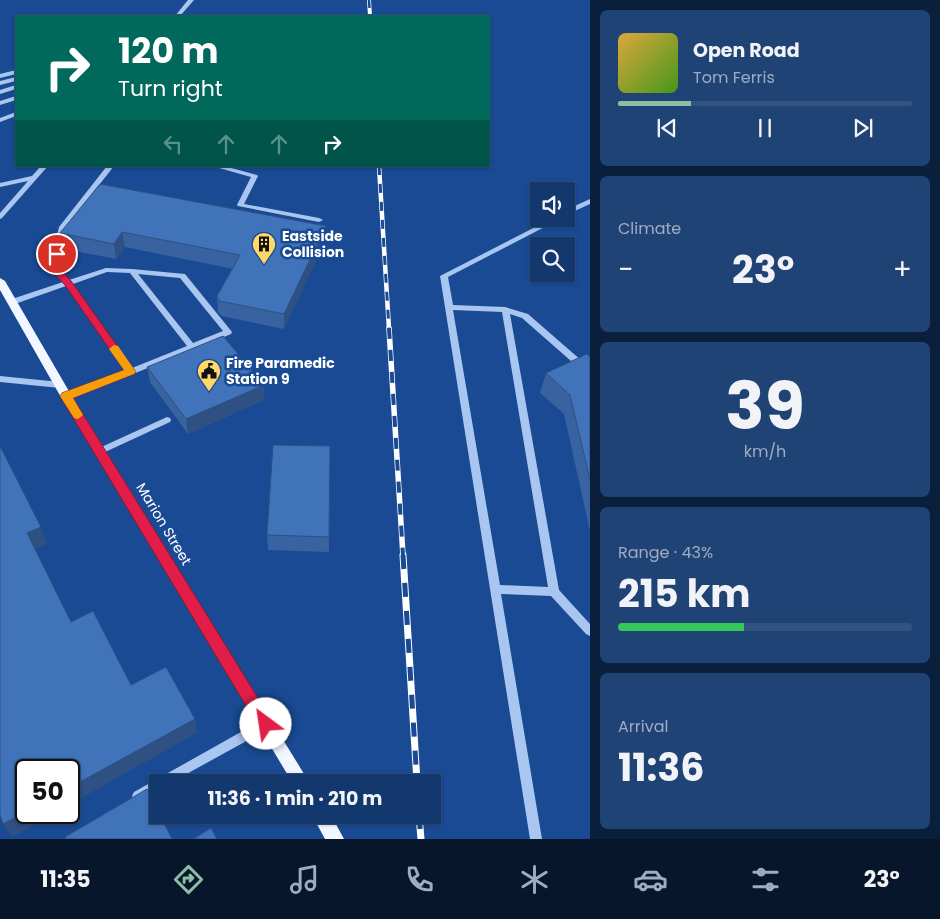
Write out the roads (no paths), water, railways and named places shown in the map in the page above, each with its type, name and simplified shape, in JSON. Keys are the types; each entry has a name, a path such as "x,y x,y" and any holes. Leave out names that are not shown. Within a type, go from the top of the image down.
{"main road":[{"name":"Marion Street","path":"0,281 63,391 296,774"},
{"path":"326,824 335,839"}],"street":[{"path":"178,15 191,0"},
{"path":"0,76 15,72"},
{"path":"0,83 15,78"},
{"path":"0,92 15,87"},
{"path":"0,120 15,114"},
{"path":"0,217 44,167"},
{"path":"109,167 63,227 53,268 68,283 130,372"},
{"path":"224,167 245,169 255,176 240,205 319,220"},
{"path":"0,185 35,178"},
{"path":"575,208 590,201"},
{"path":"536,839 444,276 540,227"},
{"path":"0,379 63,391 130,372 228,332 182,276 106,270 12,302"},
{"path":"132,271 192,347"},
{"path":"450,307 505,310 525,316 590,373"},
{"path":"505,310 554,592 590,631"},
{"path":"100,452 167,420"},
{"path":"495,590 554,592"},
{"path":"176,774 266,724"},
{"path":"127,803 149,790"}],"lane":[{"path":"0,103 15,98"}],"railway":[{"path":"369,0 370,15"},
{"path":"379,167 389,329"},
{"path":"389,328 403,556"},
{"path":"403,555 417,774"},
{"path":"420,824 421,839"}],"place":[{"name":"Eastside Collision","path":"264,265"},
{"name":"Fire Paramedic Station 9","path":"209,392"}]}
